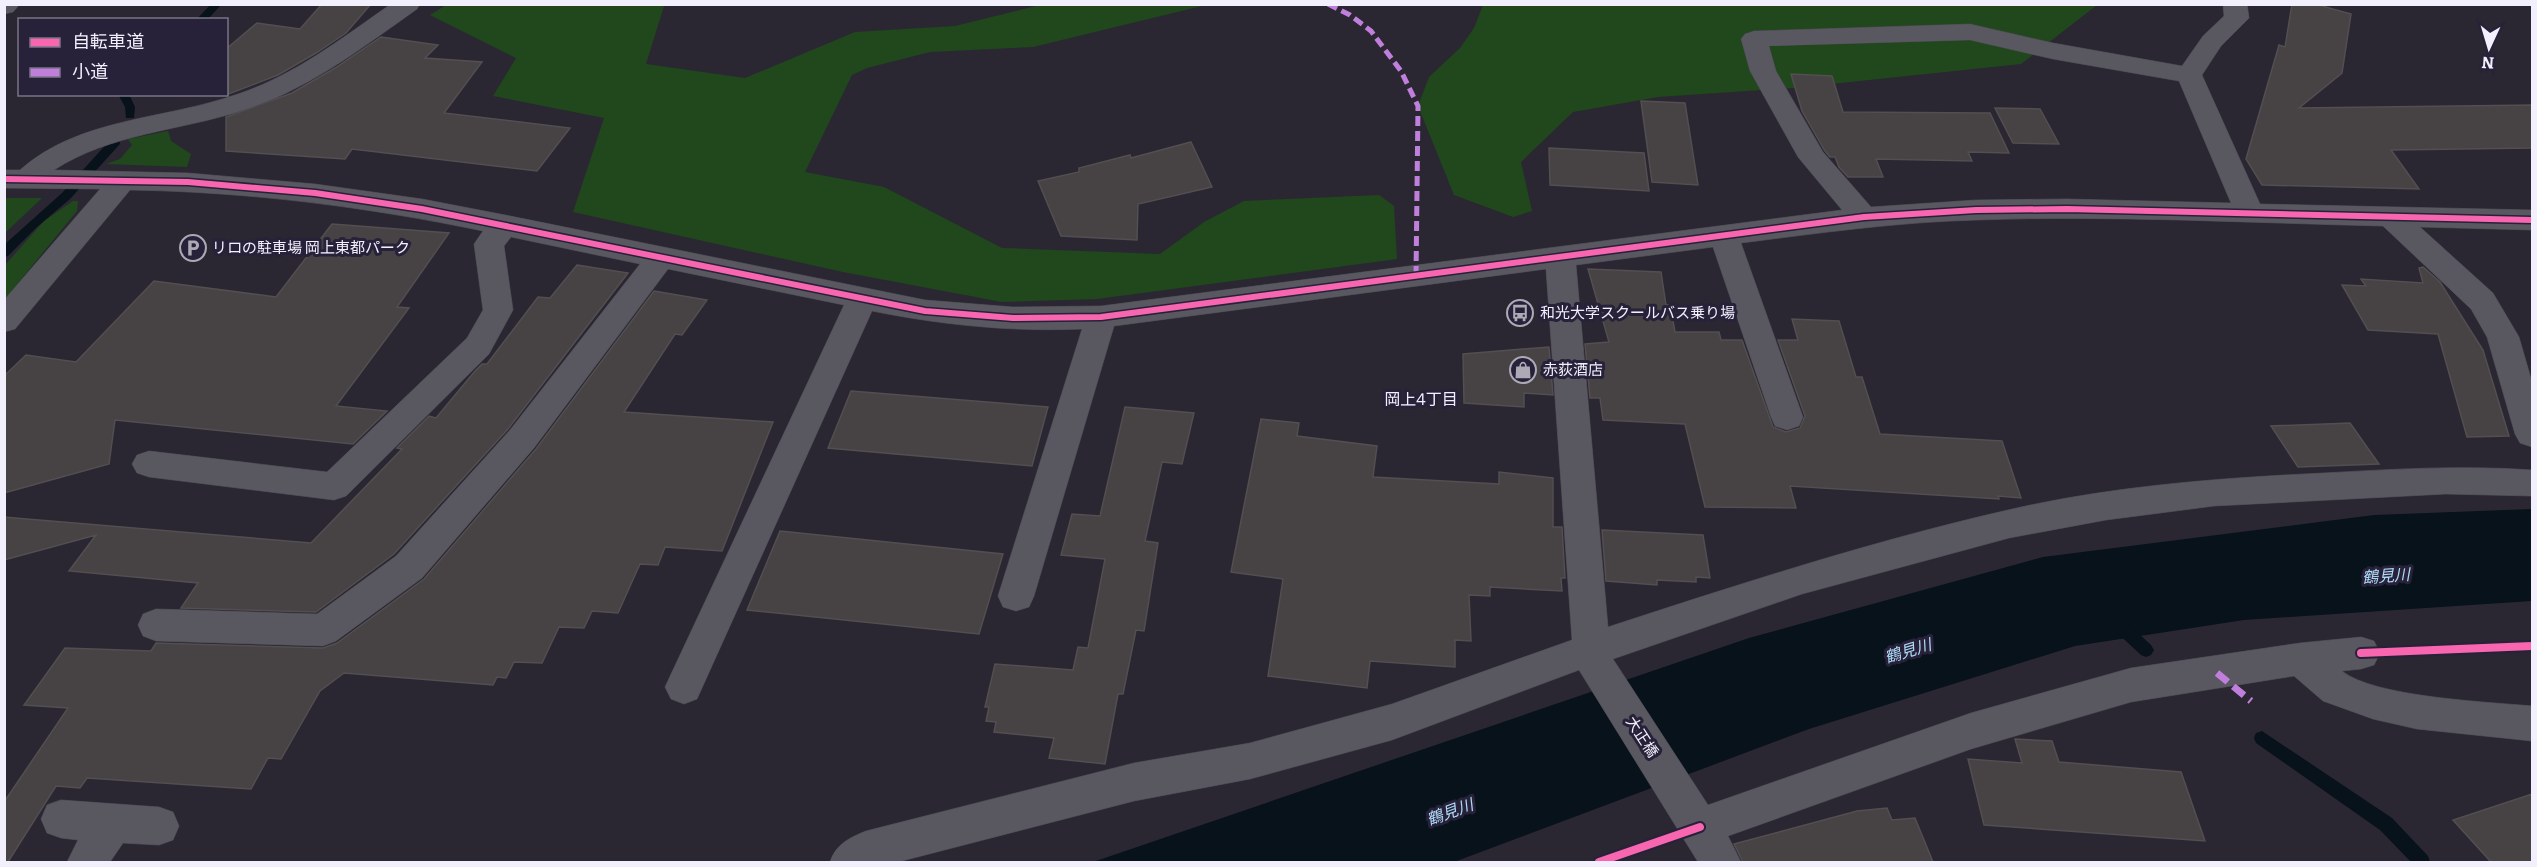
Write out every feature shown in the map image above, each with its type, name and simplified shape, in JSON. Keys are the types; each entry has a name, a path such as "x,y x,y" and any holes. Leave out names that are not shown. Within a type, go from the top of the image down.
{"street":[{"path":"16,179 53,157 95,137 132,127 198,115 256,97 284,85 408,4"},
{"path":"2189,75 2212,40 2237,18 2235,4"},
{"path":"1864,217 1812,158 1763,71 1754,39 1970,32 2053,51 2189,75"},
{"path":"2189,75 2250,213"},
{"path":"16,179 230,185 422,208 925,311 997,319 1051,320 1101,317 1864,217 1976,210 2067,209 2393,219 2532,220"},
{"path":"4,321 110,180"},
{"path":"2393,219 2482,301 2503,337 2532,434"},
{"path":"149,464 334,486 478,346 498,310 489,244 505,225"},
{"path":"1724,236 1786,417"},
{"path":"1560,257 1594,657"},
{"path":"156,625 323,630 409,567 522,439 661,258"},
{"path":"684,687 863,298"},
{"path":"1016,596 1101,317"},
{"path":"850,862 866,851 889,845 1134,782 1250,761 1392,722 1594,657 1802,579 2009,524 2106,506 2214,492 2446,480 2532,483"},
{"path":"1694,817 1971,731 2120,689 2300,659 2361,653"},
{"name":"大正橋","path":"1594,657 1721,862"},
{"path":"2300,659 2336,688 2373,702 2417,712 2532,724"},
{"path":"61,819 159,826"},
{"path":"87,862 112,823"}],"green space":[{"path":"446,5 661,5 664,6 646,64 745,78 855,32 955,26 1040,5 1206,5 1033,47 930,52 867,68 852,75 805,172 884,187 1002,248 1160,254 1204,222 1244,201 1379,195 1394,206 1397,259 1097,299 1002,302 843,272 573,212 604,118 493,96 516,58 430,15"},
{"path":"1483,5 2097,5 2021,64 1793,88 1658,97 1573,112 1521,162 1532,211 1513,217 1454,195 1418,106 1429,77 1460,48 1474,28"},
{"path":"168,131 171,141 191,154 187,167 106,164 120,159 132,145 128,139"},
{"path":"5,198 42,198 5,233"},
{"path":"73,201 78,201 77,211 5,299 5,265 44,221"}],"water":[{"name":"鶴見川","path":"2532,509 2532,601 2244,620 2075,646 1809,729 1454,862 1093,862 1749,638 2043,557 2374,515"}],"building":[{"path":"322,4 371,4 346,33 316,53 278,75 228,94 228,47 257,23 300,29"},
{"path":"2292,4 2315,4 2351,14 2342,73 2299,108 2532,105 2532,148 2391,150 2419,189 2262,185 2246,159 2279,45 2285,47"},
{"path":"381,37 438,45 425,58 482,62 444,113 570,128 537,171 352,149 345,159 226,151 226,117 292,93"},
{"path":"1791,74 1832,76 1843,112 1990,113 2009,153 1968,152 1972,161 1876,159 1883,177 1848,177 1839,167 1835,157 1830,157 1825,151 1802,111"},
{"path":"1641,101 1685,103 1698,185 1652,182"},
{"path":"1995,108 2040,109 2059,144 2013,143"},
{"path":"1191,142 1212,187 1138,204 1137,240 1061,236 1038,181 1079,172 1079,168 1130,155 1131,158"},
{"path":"1549,148 1644,153 1649,191 1550,185"},
{"path":"332,224 449,233 397,307 409,308 336,406 387,411 353,444 115,420 109,464 4,493 4,376 26,355 76,362 154,281 276,297"},
{"path":"577,265 628,273 508,429 394,554 316,612 181,608 198,583 69,571 96,535 4,560 4,517 311,543 402,449 397,448 429,416 436,418 475,371 482,364 487,364 538,297 550,298"},
{"path":"2423,267 2440,282 2483,350 2509,436 2467,437 2438,334 2368,330 2342,285 2366,286 2361,279 2423,283 2419,268"},
{"path":"1588,269 1661,272 1666,305 1670,305 1675,332 1719,332 1721,340 1742,340 1773,427 1786,432 1800,428 1805,416 1778,340 1798,340 1792,319 1839,321 1856,377 1862,377 1880,434 2002,441 2021,498 1998,496 1999,499 1790,486 1796,508 1705,507 1685,424 1603,420 1600,398 1590,398 1585,344 1609,342"},
{"path":"654,291 707,300 682,335 675,334 624,412 773,422 722,551 665,547 658,565 640,564 618,613 592,611 584,628 559,627 542,663 514,662 506,678 497,677 493,685 344,673 320,691 281,759 268,758 251,789 87,778 80,788 56,786 8,862 4,862 4,802 68,708 24,705 65,648 151,651 156,643 323,648 337,643 424,579 536,449"},
{"path":"1549,347 1553,395 1524,393 1524,407 1464,403 1463,354"},
{"path":"851,391 1048,407 1032,466 828,448"},
{"path":"1125,407 1194,413 1182,464 1162,462 1145,541 1158,543 1144,631 1136,630 1123,694 1118,694 1105,764 1049,758 1054,738 994,732 996,722 986,721 989,707 985,707 995,664 1073,670 1078,647 1088,648 1105,559 1061,555 1072,514 1100,516"},
{"path":"1261,419 1299,423 1297,436 1377,446 1373,477 1499,484 1499,472 1553,478 1553,527 1562,527 1565,578 1561,578 1562,591 1490,587 1490,596 1469,595 1471,641 1455,640 1455,667 1370,661 1367,688 1268,676 1283,579 1231,572"},
{"path":"2350,423 2379,464 2298,467 2271,426"},
{"path":"1602,530 1703,535 1710,578 1696,577 1696,582 1657,580 1657,585 1606,581"},
{"path":"780,531 1003,554 979,634 747,610"},
{"path":"2015,739 2052,741 2059,762 2181,772 2205,841 1984,825 1968,759 2022,763"},
{"path":"2532,794 2532,862 2491,862 2453,820"},
{"path":"1887,808 1892,820 1915,818 1933,862 1743,862 1734,844 1857,811"}],"waterway":[{"path":"203,18 217,4"},
{"path":"124,96 130,107 130,116"},
{"path":"4,253 66,196 116,141"},
{"path":"2119,625 2146,650"},
{"path":"2262,738 2386,824 2422,862"}],"marked path":[{"path":"1328,4 1350,15 1371,31 1401,71 1418,106 1416,276"},
{"path":"2217,673 2251,701"}],"cycle path":[{"path":"4,179 188,182 293,190 422,209 925,311 1035,319 1101,317 1864,217 1976,210 2067,209 2532,220"},
{"path":"2361,653 2532,646"},
{"path":"1599,862 1700,827"}],"place":[{"name":"リロの駐車場 岡上東都パーク","path":"193,248"},
{"name":"和光大学スクールバス乗り場","path":"1520,313"},
{"name":"赤荻酒店","path":"1523,370"}],"district":[{"name":"岡上4丁目","path":"1421,399"}]}
